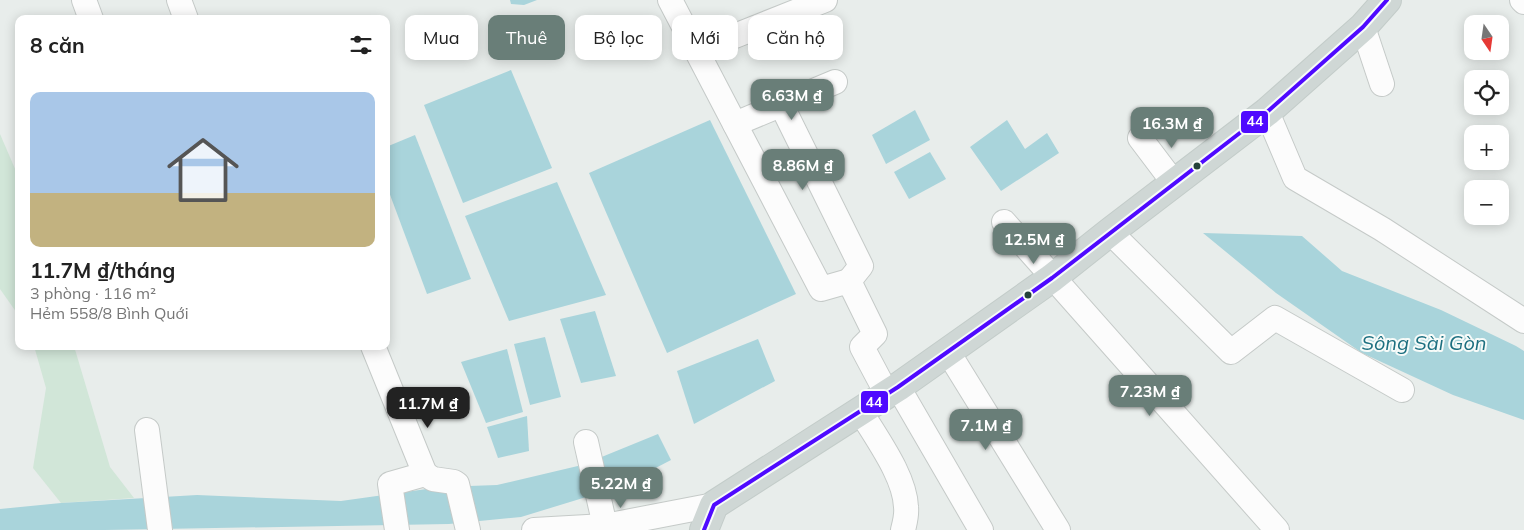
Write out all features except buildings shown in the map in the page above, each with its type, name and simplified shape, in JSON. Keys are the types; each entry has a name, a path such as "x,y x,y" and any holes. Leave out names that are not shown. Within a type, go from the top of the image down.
{"main road":[{"path":"704,530 714,506 892,391 948,352 1047,272 1110,232 1267,112 1363,27 1387,0"}],"street":[{"path":"84,0 90,15"},
{"path":"179,0 185,15"},
{"path":"670,0 678,15"},
{"path":"738,35 825,0"},
{"path":"1363,27 1382,84"},
{"path":"702,60 821,289 849,281 861,266 781,104"},
{"path":"735,124 835,82"},
{"path":"1267,112 1295,178 1382,229 1524,321"},
{"path":"1140,138 1174,183"},
{"path":"1004,222 1277,530"},
{"path":"1110,232 1231,352 1275,318 1402,390"},
{"path":"849,281 875,334 862,347 981,530"},
{"path":"376,350 425,474 433,479 454,482 459,488 468,529"},
{"path":"948,352 1058,530"},
{"path":"860,412 894,469 902,488 906,510 902,530"},
{"path":"147,430 160,530"},
{"path":"587,449 605,526"},
{"path":"397,529 390,484 425,474"},
{"path":"534,530 605,526 714,506"}],"green space":[{"path":"0,134 15,169 15,310 0,289"},
{"path":"35,350 75,350 110,467 134,498 61,503 33,468 46,388"}],"water":[{"path":"510,0 537,0 524,5 511,4"},
{"path":"511,70 552,168 463,203 424,105"},
{"path":"915,110 930,140 886,164 872,135"},
{"path":"710,120 796,294 667,353 589,173"},
{"path":"1007,120 1025,149 1047,133 1059,153 1001,191 970,147"},
{"path":"415,135 471,279 427,294 390,195 390,145"},
{"path":"930,152 946,179 909,199 894,172"},
{"path":"557,182 606,295 509,321 465,216"},
{"name":"Sông Sài Gòn","path":"1203,233 1302,236 1342,271 1441,310 1516,346 1524,351 1524,420 1453,395 1362,353 1276,293"},
{"path":"595,311 616,376 581,383 560,319"},
{"path":"545,337 561,397 530,405 514,344"},
{"path":"758,339 775,381 694,424 677,371"},
{"path":"507,349 523,412 486,423 461,362"},
{"path":"527,416 529,451 498,458 487,427"},
{"path":"658,434 671,460 619,487 521,517 449,524 0,530 0,509 61,503 197,495 341,501 441,487 497,485 582,465"}],"transit line":[{"name":"44","path":"704,530 714,505 898,387 1052,278 1267,112 1363,27 1387,0"}]}
